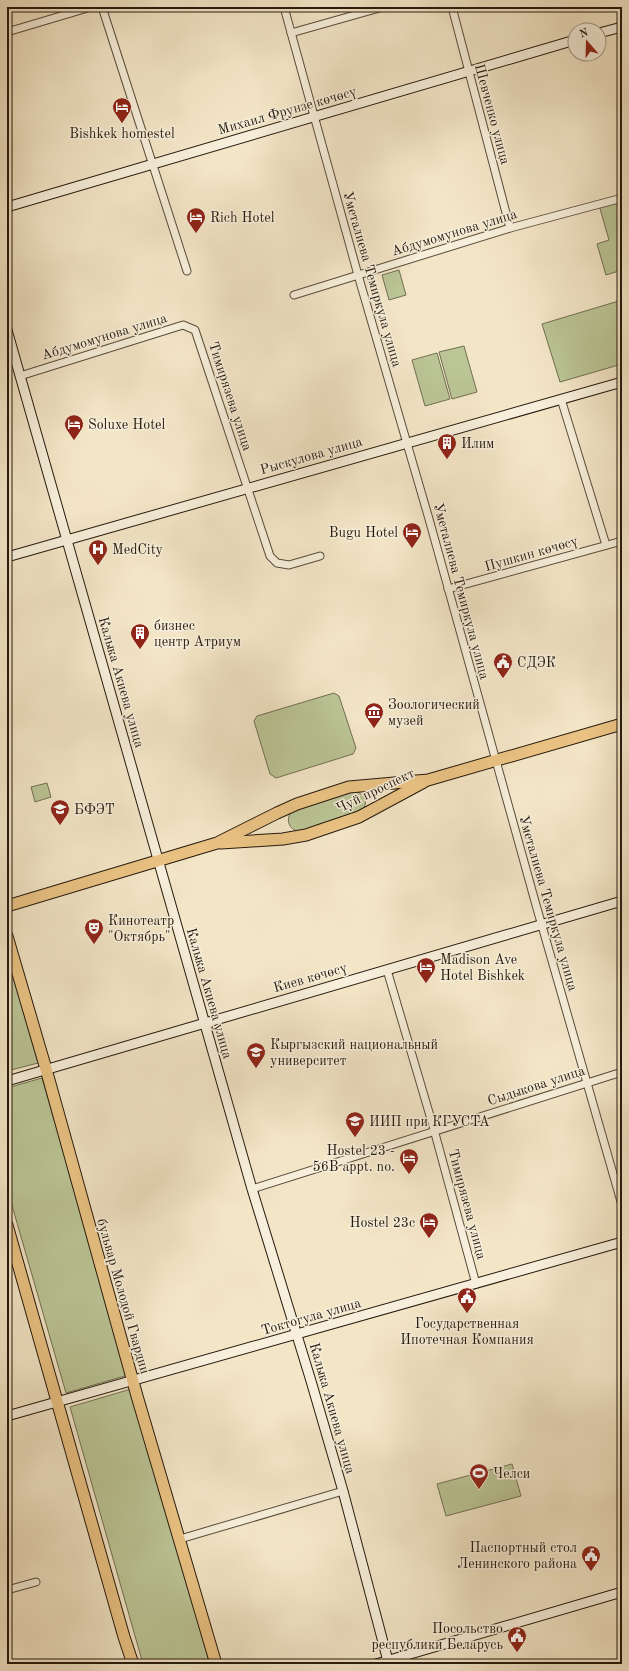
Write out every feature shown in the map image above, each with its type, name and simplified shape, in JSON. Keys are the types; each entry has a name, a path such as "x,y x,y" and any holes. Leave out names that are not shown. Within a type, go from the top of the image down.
{"main road":[{"path":"607,31 622,26"},
{"name":"Михаил Фрунзе көчөсү","path":"7,207 567,42"},
{"name":"Калыка Акиева улица","path":"7,330 252,1189 343,1491 388,1662"},
{"name":"Рыскулова улица","path":"7,557 622,382"},
{"name":"Чуй проспект","path":"7,906 217,843 277,812 349,787 428,780 622,724"},
{"name":"Чуй проспект","path":"217,843 283,839 306,835 359,817 428,780"},
{"name":"Киев көчөсү","path":"7,1081 622,901"},
{"name":"бульвар Молодой Гвардии","path":"7,936 46,1069 133,1382 216,1664"},
{"path":"7,1225 10,1248 58,1402 133,1664"},
{"name":"Токтогула улица","path":"7,1416 133,1382 622,1242"},
{"path":"376,1664 388,1662 622,1592"}],"street":[{"path":"7,32 91,7"},
{"path":"102,7 187,271"},
{"name":"Уметалиева Темиркула улица","path":"284,7 358,275 622,1205"},
{"path":"291,33 383,7"},
{"name":"Шевченко улица","path":"452,7 510,228"},
{"name":"Абдумомунова улица","path":"294,295 510,228 622,198"},
{"name":"Абдумомунова улица","path":"20,376 183,325 195,330"},
{"name":"Тимирязева улица","path":"195,330 270,556 277,563 289,565 320,556"},
{"path":"561,399 606,545"},
{"name":"Пушкин көчөсү","path":"448,589 622,541"},
{"name":"Тимирязева улица","path":"387,970 435,1132 476,1284"},
{"name":"Сыдыкова улица","path":"252,1189 622,1072"},
{"path":"180,1539 343,1491"},
{"path":"7,1590 36,1582"}],"green space":[{"path":"622,199 622,270 606,275 597,244 609,240 599,205"},
{"path":"399,270 406,295 389,300 382,275"},
{"path":"622,300 622,364 560,382 542,324"},
{"path":"464,346 477,392 452,399 439,352"},
{"path":"437,353 450,399 425,406 412,360"},
{"path":"334,693 339,696 356,748 353,754 276,778 270,774 254,721 257,716"},
{"path":"47,783 51,797 35,802 31,787"},
{"path":"350,791 358,792 363,796 365,799 365,806 363,810 301,832 291,828 288,819 291,812"},
{"path":"7,954 38,1063 7,1071"},
{"path":"42,1078 128,1375 66,1393 7,1188 7,1088"},
{"path":"131,1389 210,1664 143,1664 70,1407"},
{"name":"Челси","path":"512,1464 521,1496 446,1516 437,1484"}],"place":[{"name":"Bishkek homestel","path":"122,124"},
{"name":"Rich Hotel","path":"196,234"},
{"name":"Soluxe Hotel","path":"74,441"},
{"name":"Илим","path":"447,460"},
{"name":"Bugu Hotel","path":"412,549"},
{"name":"MedCity","path":"98,566"},
{"name":"бизнес центр Атриум","path":"140,650"},
{"name":"СДЭК","path":"503,679"},
{"name":"Зоологический музей","path":"374,729"},
{"name":"БФЭТ","path":"60,826"},
{"name":"Кинотеатр \"Октябрь\"","path":"94,945"},
{"name":"Madison Ave Hotel Bishkek","path":"426,984"},
{"name":"Кыргызский национальный университет","path":"256,1069"},
{"name":"ИИП при КГУСТА","path":"355,1138"},
{"name":"Hostel 23 - 56B appt. no.","path":"409,1175"},
{"name":"Hostel 23c","path":"429,1239"},
{"name":"Государственная Ипотечная Компания","path":"467,1314"},
{"name":"Челси","path":"479,1490"},
{"name":"Паспортный стол Ленинского района","path":"591,1572"},
{"name":"Посольство республики Беларусь","path":"517,1653"}]}
